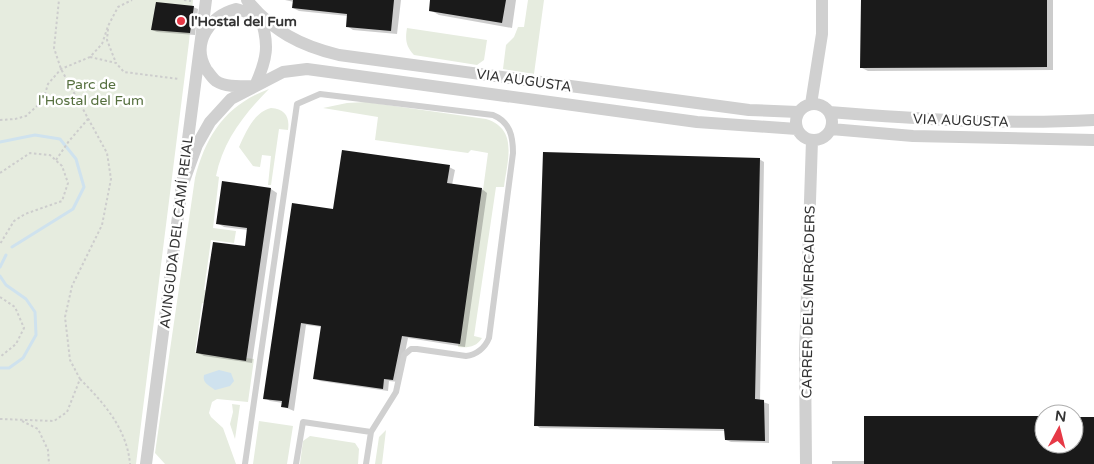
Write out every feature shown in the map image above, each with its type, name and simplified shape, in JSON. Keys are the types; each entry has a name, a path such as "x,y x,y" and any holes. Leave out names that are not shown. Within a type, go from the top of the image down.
{"street":[{"name":"AVINGUDA DEL CAMÍ REIAL","path":"146,464 206,0"},
{"name":"VIA AUGUSTA","path":"248,0 260,16 287,36 314,49 338,55 749,110 798,112"},
{"path":"811,104 822,34 822,0"},
{"name":"VIA AUGUSTA","path":"254,86 234,86 216,81 202,61 200,47 207,30 214,20 226,12 236,9 260,16"},
{"name":"VIA AUGUSTA","path":"254,86 261,72 267,48 266,33 260,16"},
{"name":"VIA AUGUSTA","path":"181,188 197,146 210,122 231,99 283,72 307,69 697,122 797,129"},
{"path":"818,104 829,112 832,122 831,129 823,138 812,140 806,138 797,129 796,118 798,112 805,106 818,104"},
{"name":"VIA AUGUSTA","path":"829,112 912,119 976,121 1094,120"},
{"name":"VIA AUGUSTA","path":"831,129 913,136 1094,140"},
{"name":"CARRER DELS MERCADERS","path":"806,464 805,354 812,140"}],"lane":[{"path":"245,464 297,104 320,94 493,114 502,118 509,127 513,139 514,154 487,344 472,355 466,356 417,349 411,350 404,356 396,392 371,432 366,464"},
{"path":"296,464 303,422 371,432"}],"path":[{"path":"59,0 54,48 61,69 107,153 111,179 102,225 72,286 66,317 70,360 80,379 103,402 121,431 130,464"},
{"path":"0,120 26,116 37,106 45,94 48,84 61,69 90,57 102,44 108,26 118,7 132,0"},
{"path":"184,0 191,0"},
{"path":"108,26 107,40 116,63 124,72 179,79"},
{"path":"90,57 116,63"},
{"path":"56,160 88,119"},
{"path":"0,173 30,153 50,154 62,166 68,183 62,201 25,214 14,221 0,244"},
{"path":"0,297 15,307 24,328 16,344 0,357"},
{"path":"0,419 54,421 67,412 80,379"},
{"path":"20,420 38,428 48,450 49,464"}],"green space":[{"name":"Parc de l'Hostal del Fum","path":"0,0 193,0 136,464 0,464"},
{"path":"528,0 544,0 534,74 503,69 506,45 514,37 518,27 524,27"},
{"path":"407,28 487,40 484,60 477,65 414,55 407,43"},
{"path":"269,89 243,118 229,140 219,163 216,176 219,177 213,228 236,231 234,243 211,240 204,290 227,293 225,306 202,303 195,352 254,359 248,402 217,399 212,402 209,413 223,428 236,464 165,464 155,453 195,178 205,148 220,123 241,104"},
{"path":"366,102 486,119 503,130 507,138 508,157 504,187 496,187 474,336 482,338 475,345 458,347 479,193 483,190 488,153 471,150 468,153 375,140 378,117 323,108 347,103"},
{"path":"271,108 286,114 288,130 279,129 271,185 268,185 271,156 262,155 260,167 253,166 239,147 255,118"},
{"path":"232,404 240,405 235,439 230,424 233,412"},
{"path":"259,421 293,426 287,464 253,464"},
{"path":"386,430 382,464 375,464 379,437"},
{"path":"310,436 355,443 359,449 358,464 300,464 303,441"}],"water":[{"path":"219,370 231,373 234,381 230,386 215,390 205,382 204,375"}],"building":[{"path":"293,0 394,0 391,31 346,27 347,14 292,8"},
{"path":"430,0 506,0 502,23 429,11"},
{"path":"861,0 1047,0 1047,67 860,68"},
{"name":"l'Hostal del Fum","path":"156,2 194,6 190,33 151,30"},
{"path":"342,150 450,165 447,183 482,188 460,344 402,336 393,380 384,379 383,389 313,379 321,326 301,323 288,408 281,407 282,401 263,399 292,203 333,209"},
{"path":"543,152 760,158 755,399 764,400 765,441 725,440 724,429 534,426"},
{"path":"222,181 271,188 246,361 196,353 213,242 245,246 247,228 216,224"},
{"path":"864,416 1034,416 1034,454 1084,454 1084,417 1094,417 1094,464 864,464"}],"waterway":[{"path":"0,142 35,135 60,139 76,159 84,187 73,209 12,247"},
{"path":"0,267 6,255"},
{"path":"0,276 6,285 26,299 35,312 36,335 23,358 9,368 0,368"}],"place":[{"name":"l'Hostal del Fum","path":"181,21"}]}
